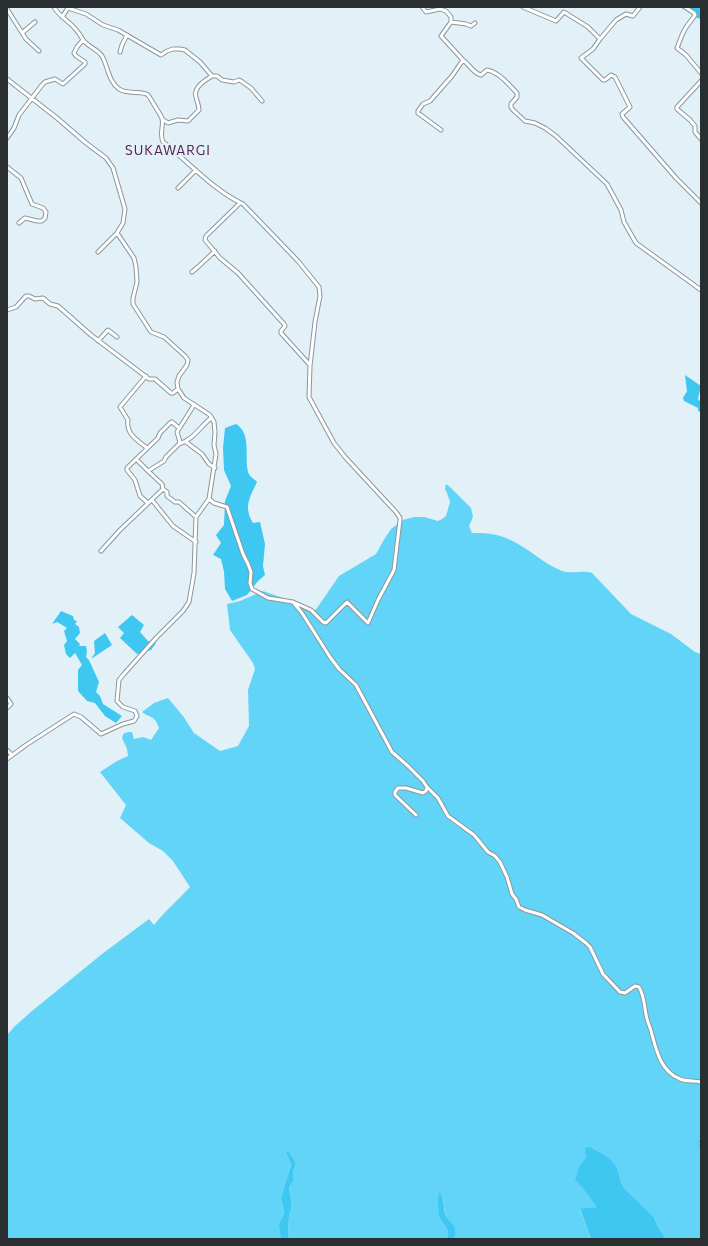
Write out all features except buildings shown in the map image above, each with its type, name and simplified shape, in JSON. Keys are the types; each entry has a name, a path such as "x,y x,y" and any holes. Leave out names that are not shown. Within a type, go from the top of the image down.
{"street":[{"path":"54,7 56,11 78,31 83,40 99,52 117,88 124,92 147,94 162,119 168,123 178,120 190,120 199,110 195,96 196,90 205,80 212,76 217,76 222,80 234,82 239,80 242,81 251,88 262,101"},
{"path":"62,17 68,7 86,14 103,25 111,27 127,35 161,55 173,49 185,50 200,62 212,76"},
{"path":"422,7 423,10 428,12 440,9 446,11 451,17 451,22 441,36 478,74 481,75 486,70 497,74 509,85 517,96 511,104 513,110 525,121 535,123 551,132 607,184 621,210 624,222 636,244 701,290"},
{"path":"523,7 556,21 563,13 565,13 588,27 600,39"},
{"path":"640,7 633,16 626,14 617,19 593,49 581,57 604,81 611,75 615,77 630,107 622,114 623,117 676,178 701,203"},
{"path":"685,7 695,14 685,29 680,39 681,42 677,48 686,55 701,73"},
{"path":"7,9 28,41 39,51"},
{"path":"22,33 36,22"},
{"path":"451,22 471,26 475,22"},
{"path":"120,52 127,35"},
{"path":"7,138 13,131 17,117 43,83 55,79 63,84 86,63 74,53 76,47 83,40"},
{"path":"441,130 418,113 418,111 423,104 430,102 452,76 463,60"},
{"path":"7,79 106,158 113,168 125,209 123,223 117,233 98,252"},
{"path":"701,81 677,109 690,120 694,126 695,132 701,139"},
{"path":"162,119 161,139 163,142 220,190 249,210 298,261 319,287 320,296 315,322 310,365 309,397 334,443 400,518 394,570 378,600 368,624 347,602 326,623 323,622 311,610 293,602 268,598 252,589 250,583 251,572 226,507 214,503 209,499"},
{"path":"7,167 21,178 32,204 43,208 46,212 45,218 42,221 25,218 19,223"},
{"path":"178,188 196,170"},
{"path":"240,203 205,237 206,241 222,260 238,273 284,324 285,326 281,333 310,365"},
{"path":"7,759 74,714 82,717 101,734 123,724 132,723 137,716 135,711 123,707 118,701 119,679 188,604 194,573 196,517 209,499 215,468 216,454 214,445 216,432 214,422 211,418 205,412 184,398 178,389 177,382 187,365 188,360 164,337 151,332 133,304 137,282 134,258 117,233"},
{"path":"192,272 215,251"},
{"path":"7,310 16,307 26,296 37,299 43,298 50,304 58,306 98,341 149,379 155,379 172,393 178,389"},
{"path":"98,341 108,330 116,337"},
{"path":"146,376 120,407 128,420 127,425 132,436 148,448"},
{"path":"180,444 177,433 178,428 194,405"},
{"path":"148,471 164,461 166,457 180,444 191,438 203,424 211,418"},
{"path":"148,504 140,496 134,479 127,468 158,438 160,433 171,422 178,428"},
{"path":"186,442 202,454 209,464 215,468"},
{"path":"136,459 162,484 163,488 167,492 167,496 176,502 179,502 196,517"},
{"path":"101,550 163,488"},
{"path":"152,500 174,526 196,542"},
{"path":"293,602 339,669 356,685 392,752 423,780 427,787 438,798 448,816 469,831 488,852 497,858 507,877 512,894 519,907 542,915 573,933 586,943 590,947 604,974 620,992 625,993 635,986 639,987 644,998 647,1019 654,1044 667,1071 681,1080 701,1082"},
{"path":"7,698 11,704 7,708"},
{"path":"7,750 12,756"},
{"path":"416,815 395,795 395,792 398,788 406,788 423,793 426,791 427,787"}],"shaded area":[{"path":"680,7 701,7 701,17 699,19"},
{"path":"685,375 701,386 698,399 701,402 701,412 698,411 698,408 684,401 683,398 687,391"},
{"path":"236,424 241,428 246,440 248,472 257,482 249,502 248,512 253,523 260,522 265,544 263,566 265,575 247,595 232,601 225,589 224,572 221,559 213,555 221,543 216,535 224,525 225,501 231,486 224,470 223,448 225,428"},
{"path":"446,484 471,508 473,517 469,526 472,533 490,534 514,541 562,571 592,573 631,614 671,634 695,652 701,654 701,1239 666,1239 654,1217 622,1185 617,1169 586,1157 580,1165 578,1181 597,1207 580,1210 591,1239 454,1239 455,1228 446,1215 443,1198 439,1217 449,1230 448,1239 288,1239 289,1216 292,1206 289,1187 294,1180 293,1173 296,1163 289,1152 286,1152 291,1165 281,1198 284,1213 282,1217 281,1239 7,1239 7,1035 32,1011 102,954 149,919 154,925 190,887 173,861 163,851 149,843 120,818 126,805 100,772 128,756 127,749 122,738 124,733 132,732 134,739 143,737 151,740 159,728 154,719 142,712 154,703 168,698 183,716 194,733 220,751 238,746 249,726 248,690 255,669 253,663 230,630 227,604 240,601 263,591 283,598 313,612 339,576 376,554 391,529 403,520 414,517 424,517 438,521 446,516 450,502 445,489"},
{"path":"61,611 73,616 74,620 77,621 75,624 79,627 80,633 75,639 80,644 79,646 86,646 86,657 89,660 99,682 96,692 100,696 103,704 122,716 116,723 105,716 95,703 87,701 78,691 78,670 82,665 75,653 70,658 66,654 64,645 67,641 64,631 67,628 57,622 52,624"},
{"path":"132,615 144,625 140,632 148,641 156,643 151,650 137,654 120,638 124,633 118,627"},
{"path":"105,633 112,645 91,659 95,653 94,641"},
{"path":"590,1147 612,1161 617,1169 623,1187 654,1217 666,1239 591,1239 580,1209 597,1207 575,1180 580,1165 586,1157 585,1148"},
{"path":"286,1152 289,1152 296,1163 293,1173 294,1180 289,1187 292,1206 289,1216 288,1239 281,1239 279,1225 284,1213 281,1198 291,1165"},
{"path":"439,1192 443,1200 446,1216 456,1230 454,1239 448,1239 448,1230 439,1217"}],"district":[{"name":"SUKAWARGI","path":"168,150"}]}
